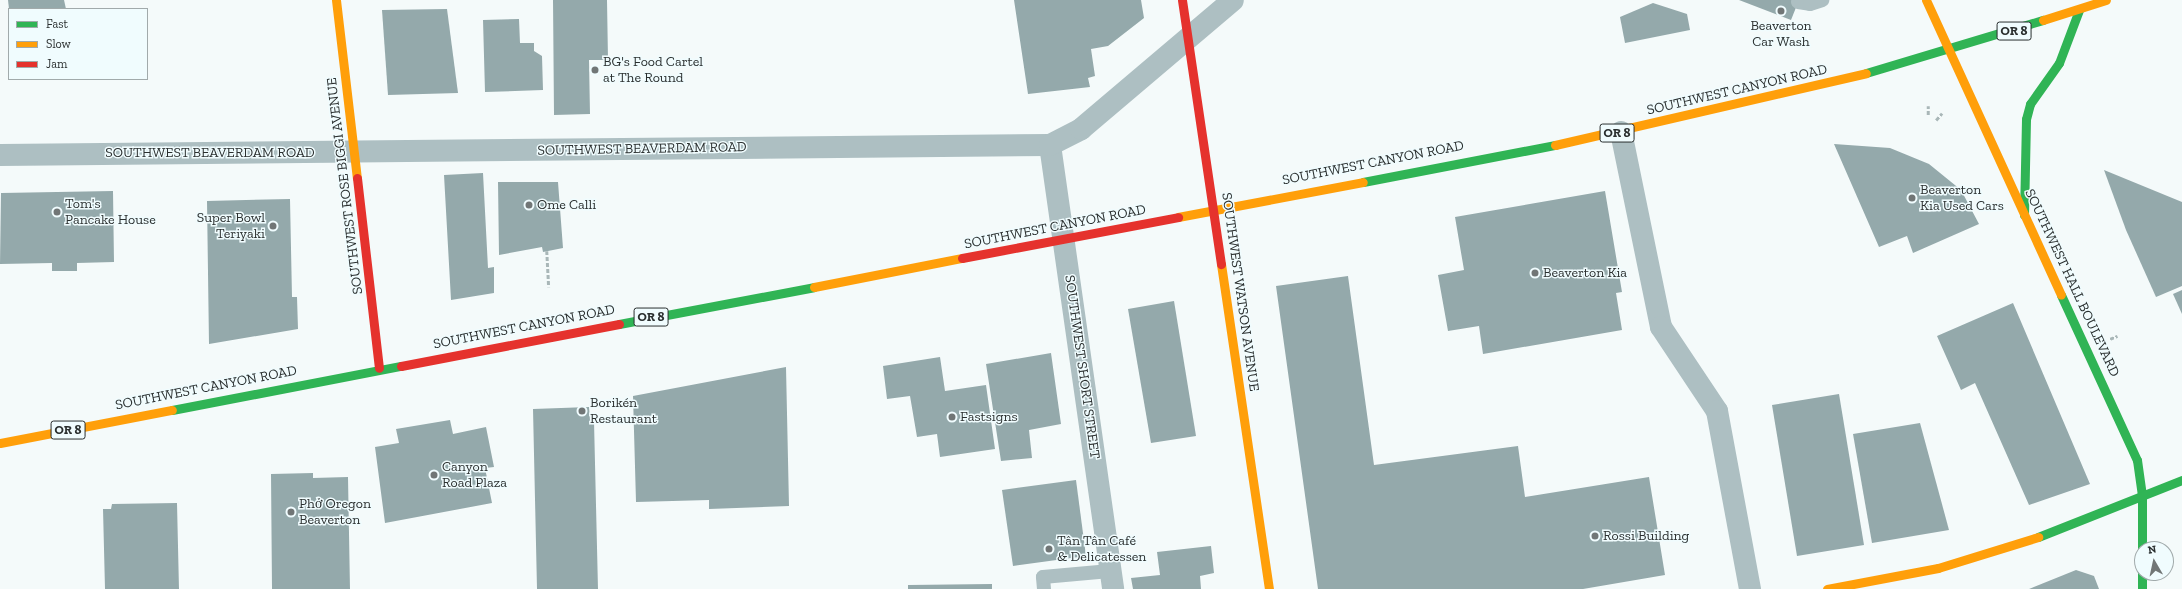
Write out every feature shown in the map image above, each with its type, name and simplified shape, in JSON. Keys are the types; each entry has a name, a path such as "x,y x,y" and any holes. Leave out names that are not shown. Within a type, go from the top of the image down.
{"main road":[{"name":"SOUTHWEST ROSE BIGGI AVENUE","path":"336,0 379,368"},
{"name":"SOUTHWEST WATSON AVENUE","path":"1182,0 1269,589"},
{"name":"SOUTHWEST HALL BOULEVARD","path":"1926,0 2024,215 2124,426 2136,460 2142,496 2142,589"},
{"name":"SOUTHWEST CANYON ROAD","path":"0,443 379,368 1621,132 1949,51 2106,0"},
{"path":"2024,215 2026,120 2030,104 2059,63 2079,10"},
{"path":"1827,589 1980,558 2182,480"}],"street":[{"name":"SOUTHWEST BEAVERDAM ROAD","path":"0,155 355,153 1050,145 1081,129 1233,0"},
{"path":"1621,132 1661,327 1717,411 1750,589"},
{"name":"SOUTHWEST SHORT STREET","path":"1050,145 1112,580"}],"lane":[{"path":"1798,2 1810,4 1822,0"},
{"path":"1044,589 1044,577 1112,580"}],"path":[{"path":"1928,106 1928,115"},
{"path":"1936,120 1942,112"},
{"path":"547,251 549,287"}],"building":[{"path":"8,0 64,0 66,8 9,8"},
{"path":"553,0 607,0 608,60 589,60 590,114 554,115"},
{"path":"1014,0 1141,0 1144,18 1108,46 1091,49 1095,76 1088,78 1090,87 1028,94"},
{"name":"Beaverton Car Wash","path":"1739,0 1799,0 1791,20"},
{"path":"1653,3 1687,14 1690,30 1625,43 1620,17"},
{"path":"447,9 458,93 388,95 382,10"},
{"path":"519,19 520,43 534,43 534,51 542,56 543,90 485,92 483,20"},
{"name":"Beaverton Kia Used Cars","path":"1834,144 1890,148 1929,164 1961,190 1979,224 1913,253 1907,236 1879,247"},
{"path":"2104,170 2182,202 2182,286 2156,297 2126,230"},
{"path":"483,173 488,268 494,267 494,293 451,300 444,175"},
{"name":"Ome Calli","path":"498,182 558,182 563,248 543,252 542,247 499,255"},
{"name":"Tom's Pancake House","path":"113,191 114,262 77,263 77,271 52,271 52,263 0,264 1,193"},
{"name":"Beaverton Kia","path":"1605,191 1622,292 1616,293 1622,330 1483,354 1479,326 1448,331 1438,275 1464,270 1455,217"},
{"path":"290,199 292,297 297,297 298,329 209,344 207,201"},
{"path":"1348,276 1374,465 1518,446 1525,497 1649,477 1665,575 1583,589 1318,589 1276,286"},
{"path":"2182,290 2182,314 2173,294"},
{"path":"1174,301 1196,436 1151,443 1128,309"},
{"path":"2013,303 2090,484 2029,505 1975,383 1961,390 1937,336"},
{"path":"1051,353 1061,424 1029,430 1032,458 1001,461 986,364"},
{"name":"Fastsigns","path":"940,357 945,391 986,385 995,449 940,457 937,434 917,437 910,396 887,399 883,366"},
{"path":"786,367 789,506 709,509 709,500 636,502 633,396"},
{"path":"1839,394 1864,545 1797,556 1772,405"},
{"path":"589,407 590,421 594,421 598,589 537,589 533,409"},
{"name":"Canyon Road Plaza","path":"450,420 453,434 486,427 494,467 485,468 492,503 385,523 375,447 399,443 396,429"},
{"path":"1920,423 1949,530 1872,543 1853,434"},
{"path":"313,473 313,478 348,477 350,589 272,589 271,474"},
{"path":"1076,480 1086,556 1013,566 1002,490"},
{"path":"177,503 179,589 105,589 103,509 111,509 112,504"},
{"path":"1211,546 1214,573 1200,576 1201,589 1133,589 1131,578 1160,575 1157,552"},
{"path":"2076,570 2094,576 2099,589 2029,589"},
{"path":"992,584 992,589 908,589 908,585"}],"traffic: fast":[{"path":"2024,215 2026,119 2030,104 2059,63 2079,10"},
{"path":"1866,73 2043,20"},
{"path":"1363,182 1555,145"},
{"path":"619,324 814,287"},
{"path":"2061,295 2137,460 2142,496 2142,589"},
{"path":"172,410 401,366"},
{"path":"2038,537 2182,480"}],"traffic: slow":[{"path":"336,0 357,178"},
{"path":"1926,0 2061,295"},
{"path":"2043,20 2106,0"},
{"path":"1555,145 1866,73"},
{"path":"1178,217 1363,182"},
{"path":"814,287 962,258"},
{"path":"1221,264 1269,589"},
{"path":"0,443 172,410"},
{"path":"1827,589 1938,568 2038,537"}],"traffic: jam":[{"path":"1182,0 1221,264"},
{"path":"357,178 379,368"},
{"path":"962,258 1178,217"},
{"path":"401,366 619,324"}],"place":[{"name":"Beaverton Car Wash","path":"1781,11"},
{"name":"BG's Food Cartel at The Round","path":"595,70"},
{"name":"Beaverton Kia Used Cars","path":"1912,198"},
{"name":"Ome Calli","path":"529,205"},
{"name":"Tom's Pancake House","path":"57,212"},
{"name":"Super Bowl Teriyaki","path":"273,226"},
{"name":"Beaverton Kia","path":"1535,273"},
{"name":"Borikén Restaurant","path":"582,411"},
{"name":"Fastsigns","path":"952,417"},
{"name":"Canyon Road Plaza","path":"434,475"},
{"name":"Phở Oregon Beaverton","path":"291,512"},
{"name":"Rossi Building","path":"1595,536"},
{"name":"Tân Tân Café & Delicatessen","path":"1049,549"}]}
